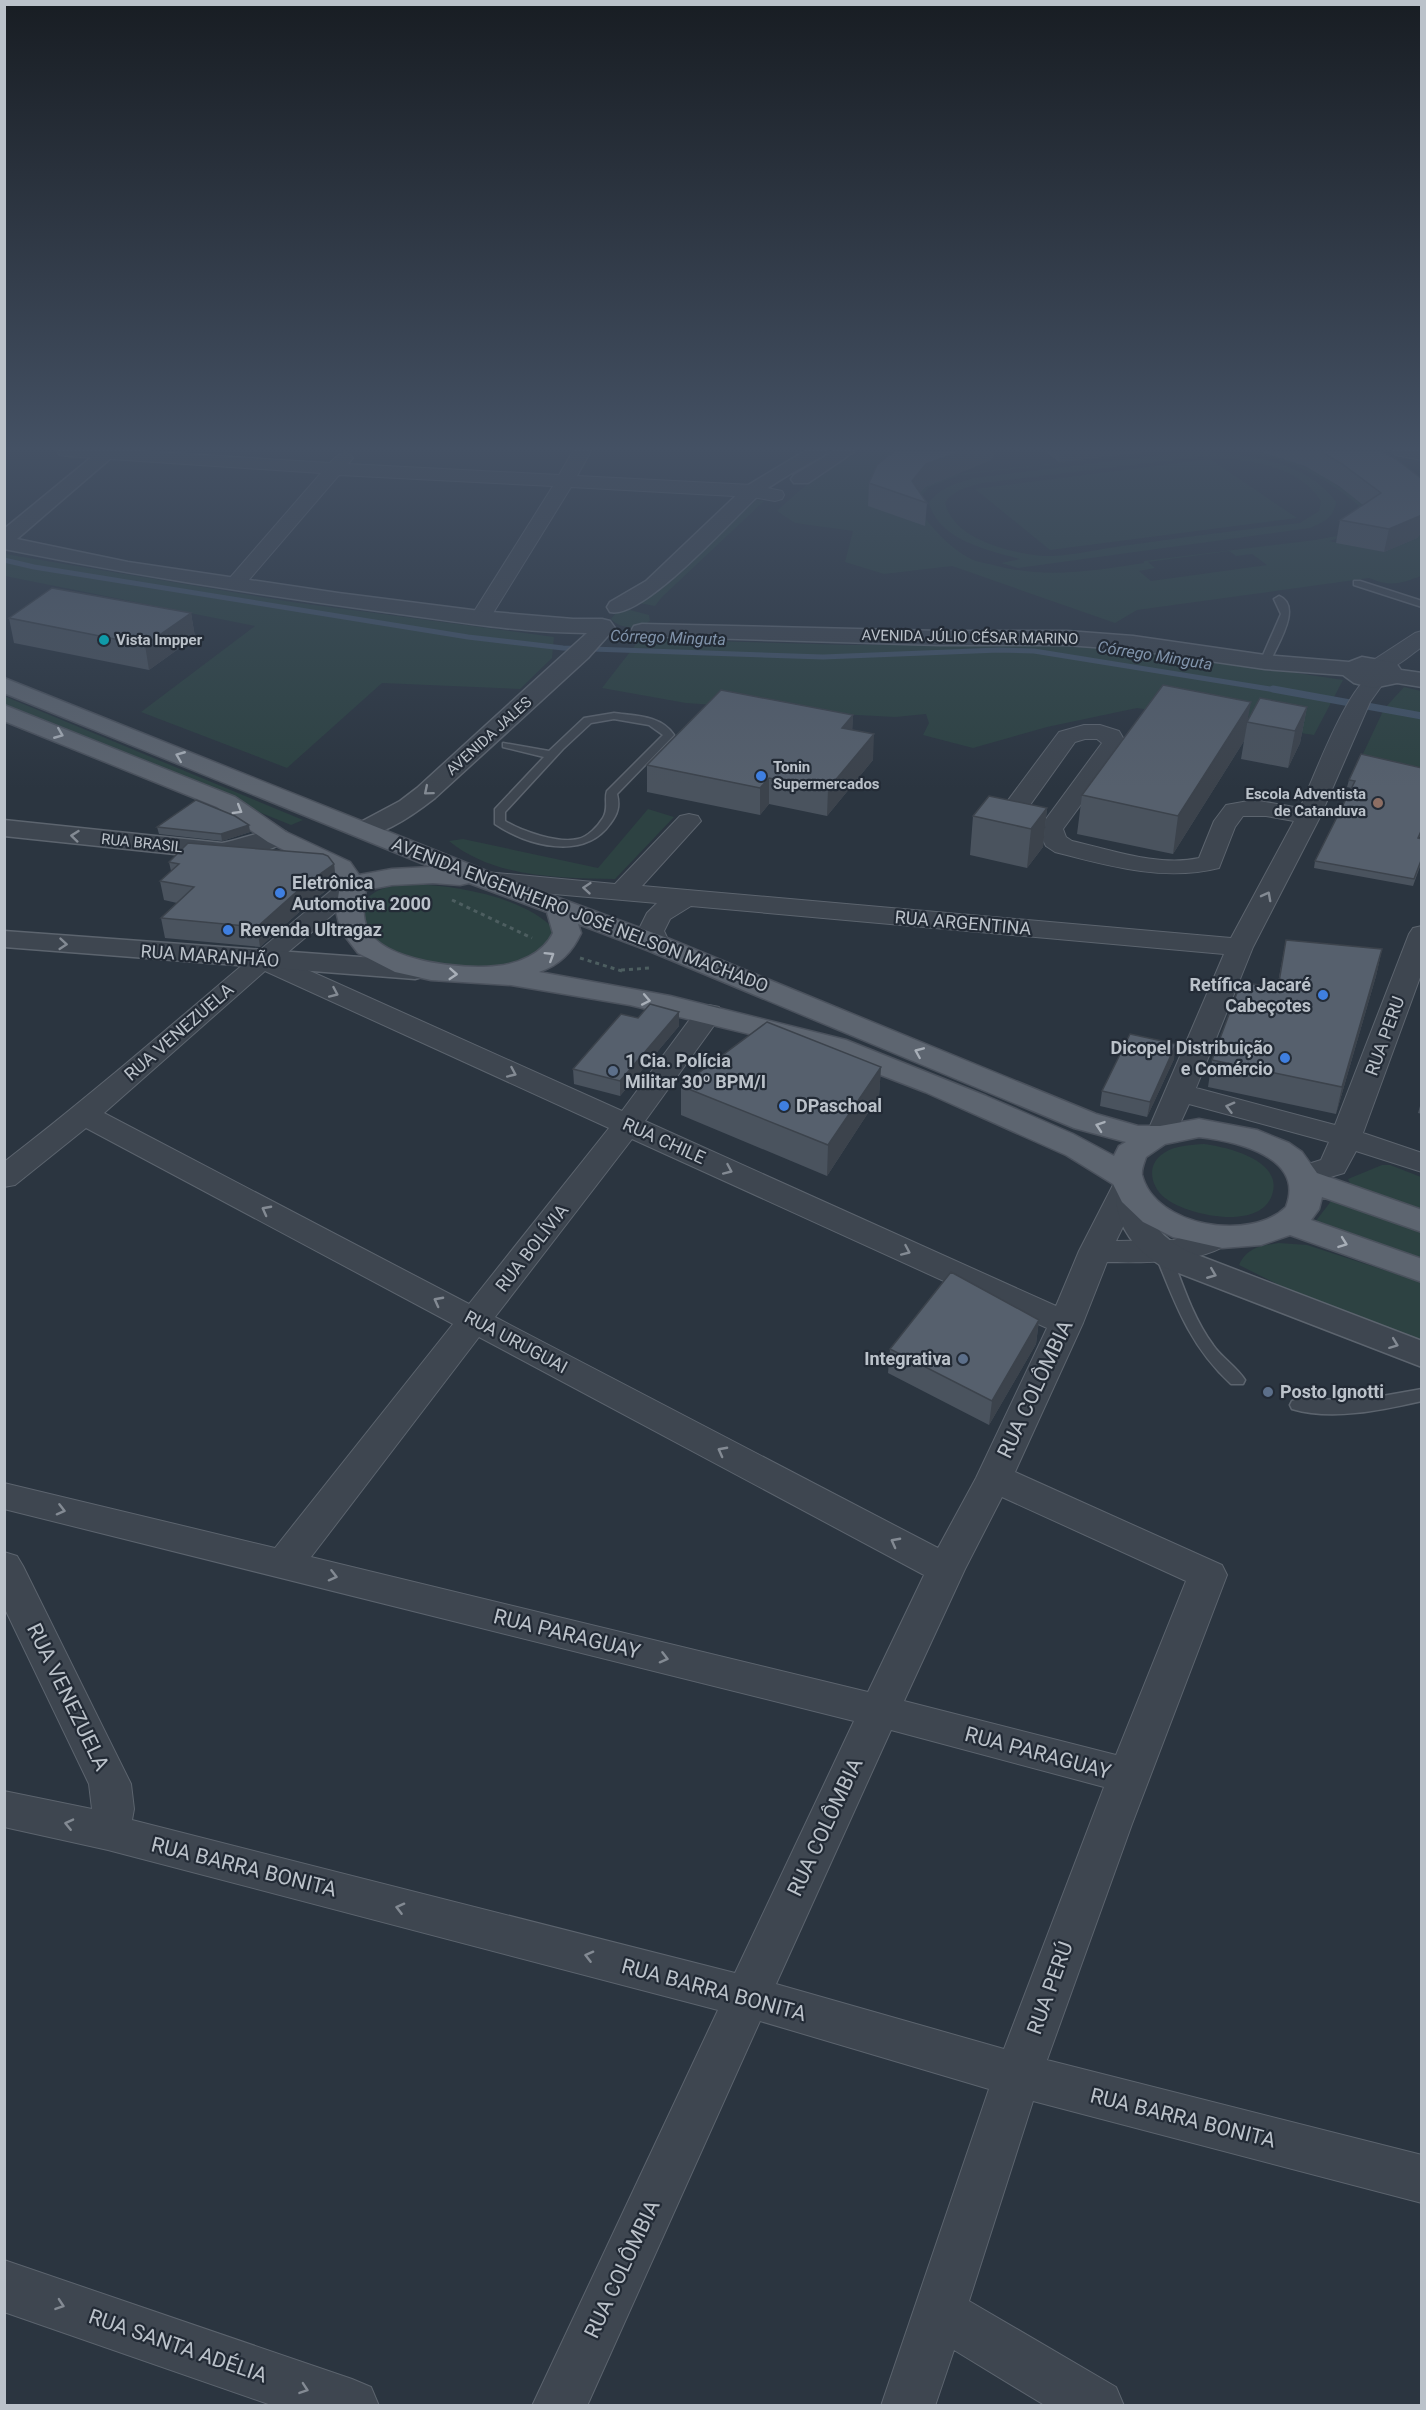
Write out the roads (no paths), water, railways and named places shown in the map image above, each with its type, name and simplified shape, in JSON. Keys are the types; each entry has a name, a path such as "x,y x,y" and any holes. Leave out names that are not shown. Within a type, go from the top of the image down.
{"main road":[{"name":"AVENIDA ENGENHEIRO JOSÉ NELSON MACHADO","path":"4,685 485,880 657,944 1085,1121 1137,1135 1159,1134"},
{"path":"4,712 226,802 280,850 328,861 341,868 353,885 349,920 353,931 372,950 415,970 496,975 617,994 709,1013 834,1046 1056,1138 1107,1164 1128,1186 1144,1208 1160,1220 1180,1228 1218,1237 1250,1236 1271,1231 1288,1223 1300,1212 1306,1198 1299,1172"},
{"path":"280,850 304,827 353,826"},
{"path":"353,885 367,880 402,876 485,880"},
{"path":"496,975 538,963 558,951 567,933 559,907"},
{"path":"1128,1186 1130,1154 1143,1142 1159,1134 1199,1128 1230,1132 1260,1140 1299,1172 1422,1222"},
{"path":"1288,1223 1422,1271"}],"street":[{"name":"AVENIDA JÚLIO CÉSAR MARINO","path":"107,563 235,584 480,618 573,626 611,635 1067,638 1133,643 1265,662 1352,669 1362,664 1382,674"},
{"path":"235,584 253,563"},
{"path":"480,618 514,563"},
{"name":"AVENIDA JALES","path":"393,842 432,814 512,741 611,635 653,585 676,563"},
{"path":"693,573 703,563"},
{"name":"AVENIDA JÚLIO CÉSAR MARINO","path":"611,635 647,608 659,614 662,620 729,634"},
{"path":"611,635 656,626 662,620"},
{"name":"AVENIDA JALES","path":"353,826 409,806 611,635"},
{"path":"1159,1134 1180,1094 1240,947 1308,817 1358,704 1382,674 1422,637"},
{"path":"1382,674 1422,680"},
{"path":"1052,829 1014,818 1012,811 1066,737 1084,732 1100,732 1111,736 1114,743 1052,829 1055,841 1064,847 1175,868 1196,868 1210,863 1230,814 1239,807 1253,807 1308,817"},
{"path":"622,892 689,821"},
{"name":"RUA BRASIL","path":"4,828 222,851 247,847 280,850"},
{"name":"RUA ARGENTINA","path":"485,880 1240,947"},
{"name":"RUA VENEZUELA","path":"6,1176 84,1115 262,960 353,885"},
{"path":"657,944 651,931 655,918 668,906 687,898"},
{"name":"RUA PERU","path":"1299,1172 1333,1166 1348,1138 1422,934"},
{"name":"RUA MARANHÃO","path":"4,939 415,970"},
{"name":"RUA CHILE","path":"262,960 1066,1323"},
{"name":"RUA BOLÍVIA","path":"284,1564 476,1321 627,1125 709,1013"},
{"path":"1180,1094 1348,1138 1422,1163"},
{"name":"RUA URUGUAI","path":"84,1115 946,1569"},
{"path":"1271,1118 1294,1144 1299,1172"},
{"path":"1128,1186 1134,1219 1140,1230 1162,1251 1175,1259 1422,1355"},
{"name":"RUA COLÔMBIA","path":"559,2406 879,1711 946,1569 994,1478 1066,1323 1095,1251 1128,1186"},
{"path":"1095,1251 1162,1251 1203,1244 1218,1237"},
{"name":"RUA PERÚ","path":"908,2406 941,2313 1018,2076 1129,1776 1208,1575 994,1478"},
{"name":"RUA PARAGUAY","path":"4,1496 879,1711 1129,1776"},
{"name":"RUA VENEZUELA","path":"4,1566 110,1784 113,1809 108,1832"},
{"name":"RUA BARRA BONITA","path":"4,1809 108,1832 748,1997 1018,2076 1422,2178"},
{"name":"RUA SANTA ADÉLIA","path":"4,2286 352,2406"},
{"path":"941,2313 1097,2406"}],"lane":[{"path":"1357,583 1422,603"},
{"path":"1265,662 1287,614 1279,599"},
{"path":"615,716 660,725 667,730 669,735 611,793 613,807 608,820 588,840 579,843 565,843 507,830 499,822 499,811 555,751 588,720 601,717 615,716"},
{"path":"512,741 555,751"},
{"path":"1162,1251 1184,1311 1204,1347 1218,1364 1237,1380"},
{"path":"1298,1405 1354,1408 1422,1395"}],"waterway":[{"name":"Córrego Minguta","path":"19,563 468,637 563,648 823,657 999,650 1034,651 1282,691"},
{"path":"1273,689 1422,716"}],"place":[{"name":"Vista Impper","path":"104,640"},
{"name":"Tonin Supermercados","path":"761,776"},
{"name":"Escola Adventista de Catanduva","path":"1378,803"},
{"name":"Eletrônica Automotiva 2000","path":"280,893"},
{"name":"Revenda Ultragaz","path":"228,930"},
{"name":"Retífica Jacaré Cabeçotes","path":"1323,995"},
{"name":"Dicopel Distribuição e Comércio","path":"1285,1058"},
{"name":"1 Cia. Polícia Militar 30º BPM/I","path":"613,1071"},
{"name":"DPaschoal","path":"784,1106"},
{"name":"Integrativa","path":"963,1359"},
{"name":"Posto Ignotti","path":"1268,1392"}]}
